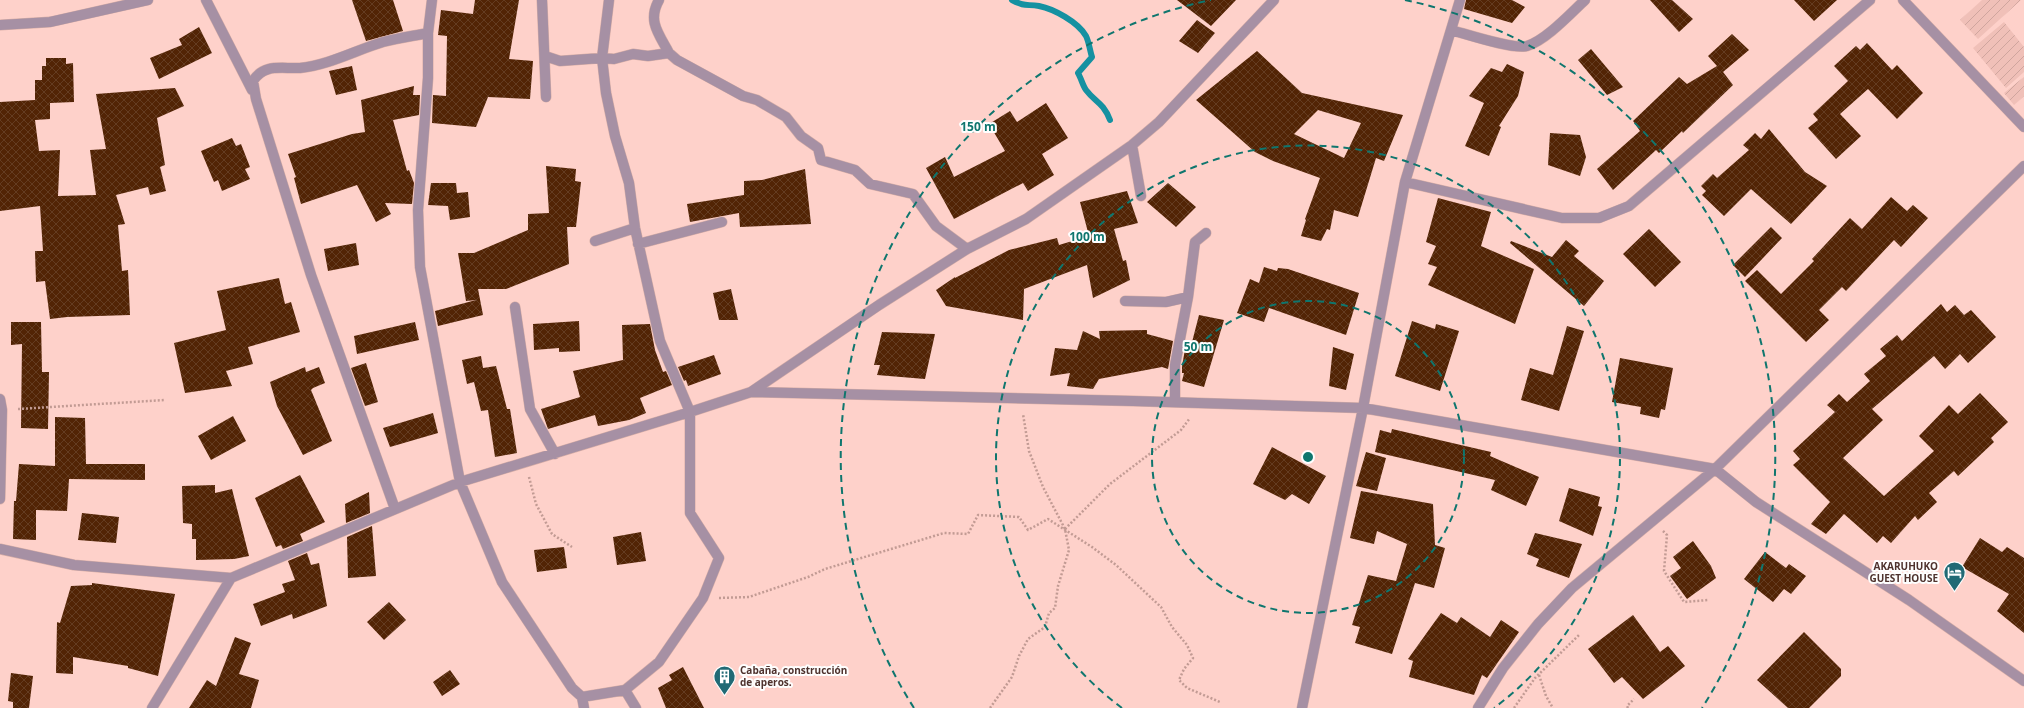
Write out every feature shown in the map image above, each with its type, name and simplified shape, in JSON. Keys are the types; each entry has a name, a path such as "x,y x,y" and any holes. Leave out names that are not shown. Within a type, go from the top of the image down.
{"street":[{"path":"0,25 50,22 92,14 148,0"},
{"path":"206,0 256,99"},
{"path":"432,0 428,33 428,78 418,210 420,267 460,482 502,582 572,688 582,697 584,708"},
{"path":"542,0 546,97"},
{"path":"582,697 625,690 659,662 703,598 719,558 690,513 690,412 660,341 638,244 629,183 615,136 606,93 602,58 609,0"},
{"path":"659,0 654,8 653,22 669,53 678,60 743,96 756,100 786,117 801,136 818,148 821,160 855,170 870,184 913,194 936,226 967,249"},
{"path":"0,550 74,565 231,578 460,482 555,454 751,392 879,305 967,249 1026,219 1132,144 1159,122 1274,0"},
{"path":"1302,708 1363,408 1405,182 1460,0"},
{"path":"1451,30 1504,44 1525,47 1534,43 1550,31 1585,0"},
{"path":"1405,182 1562,218 1599,218 1629,206 1870,0"},
{"path":"1902,0 2024,127"},
{"path":"395,509 311,276 256,99 253,81 257,73 270,68 300,68 320,64 384,42 428,33"},
{"path":"545,56 560,61 602,58 614,59 633,54 648,56 669,53"},
{"path":"1132,144 1142,196"},
{"path":"1478,708 1503,668 1547,613 1572,588 1715,469 2024,166"},
{"path":"638,244 722,222"},
{"path":"595,241 635,228"},
{"path":"1175,402 1175,365 1188,297 1195,242 1206,233"},
{"path":"1125,301 1166,302 1188,297"},
{"path":"515,307 530,410 555,454"},
{"path":"751,392 1363,408 1715,469 1756,502 1909,600 2024,681"},
{"path":"0,399 2,410 0,499"},
{"path":"152,708 231,578"},
{"path":"625,690 636,708"}],"path":[{"path":"990,708 1012,677 1019,656 1028,639 1045,627 1049,613 1055,608 1058,586 1069,550 1065,529 1043,487 1029,451 1021,407 1023,398"},
{"path":"2,410 165,400"},
{"path":"1065,529 1110,484 1181,430 1202,403"},
{"path":"524,463 541,515 552,534 572,547"},
{"path":"703,598 749,597 808,577 825,569 944,533 968,534 978,514 1019,517 1028,530 1048,519 1065,529 1116,565 1161,608 1172,627 1187,645 1193,658 1184,669 1179,680 1187,688 1220,702"},
{"path":"1652,521 1667,535 1664,571 1674,588 1684,602 1708,600"},
{"path":"1514,708 1539,675 1580,634"},
{"path":"1539,675 1546,696 1553,708"},
{"path":"1628,708 1627,706 1634,699"}],"shaded area":[{"path":"1982,0 2021,0 1978,39 1960,20"},
{"path":"2004,22 2024,47 2024,72 2006,88 1973,48"},
{"path":"2024,77 2024,96 2014,105 2004,93"}],"building":[{"path":"352,0 393,0 403,31 366,41"},
{"path":"475,0 519,0 509,59 533,61 530,99 488,97 476,127 432,123 433,95 446,96 447,36 438,35 441,10 473,14"},
{"path":"1177,0 1236,0 1211,26"},
{"path":"1466,0 1512,0 1525,7 1512,23 1464,9"},
{"path":"1650,0 1672,0 1693,19 1679,32"},
{"path":"1794,0 1837,0 1814,21"},
{"path":"1197,20 1215,33 1198,53 1179,41"},
{"path":"199,27 212,53 159,79 150,58 182,45 179,39"},
{"path":"1732,34 1749,50 1723,72 1733,85 1683,133 1682,131 1659,153 1656,150 1613,190 1597,169 1640,131 1633,121 1679,77 1687,84 1717,66 1708,56"},
{"path":"1867,43 1892,70 1897,65 1923,93 1897,119 1868,89 1840,114 1861,136 1836,159 1808,128 1818,120 1813,114 1848,81 1834,66 1856,46 1860,50"},
{"path":"1591,49 1623,87 1607,95 1578,60"},
{"path":"1257,51 1302,93 1403,115 1384,161 1376,158 1358,217 1334,210 1330,230 1327,229 1321,241 1301,236 1306,220 1305,219 1320,178 1273,161 1255,152 1196,100","holes":["1318,110 1361,123 1344,158 1294,134"]},
{"path":"46,58 66,58 66,64 73,63 74,102 50,103 50,119 35,120 39,151 60,150 58,196 96,195 90,150 106,149 96,94 175,88 184,106 157,118 165,165 160,167 166,191 150,195 148,187 116,195 125,224 118,225 122,271 128,270 130,315 50,319 45,281 36,282 35,251 43,251 40,206 0,211 0,102 35,100 35,80 42,80 42,66 46,66"},
{"path":"1507,64 1524,72 1518,96 1499,126 1501,127 1489,156 1465,146 1484,103 1469,96 1491,68 1502,72"},
{"path":"352,66 357,90 336,95 329,71"},
{"path":"414,86 413,95 420,95 419,115 393,120 407,171 409,170 414,183 412,204 385,203 391,214 376,222 357,185 301,204 294,178 296,177 288,154 352,134 365,132 361,100"},
{"path":"1046,103 1068,138 1042,154 1054,175 1028,191 1023,183 954,219 926,168 945,157 954,177 1005,151 989,124 1010,111 1017,122"},
{"path":"1769,129 1805,172 1827,186 1791,224 1751,189 1724,216 1702,195 1706,191 1701,186 1713,174 1717,178 1749,150 1743,145 1755,133 1761,139"},
{"path":"1550,133 1580,135 1586,157 1580,176 1548,165"},
{"path":"232,138 236,146 241,144 250,167 245,169 250,179 222,191 218,180 214,182 201,151"},
{"path":"546,166 576,169 575,181 581,182 576,227 567,227 569,264 506,289 478,289 483,315 438,326 435,311 476,300 466,301 458,253 474,253 528,230 528,214 549,213"},
{"path":"805,169 811,224 740,227 739,213 690,222 687,204 744,195 744,181 762,180"},
{"path":"431,183 456,183 457,193 468,192 470,217 450,220 448,206 428,205"},
{"path":"1168,183 1196,207 1176,227 1147,202"},
{"path":"1127,191 1138,223 1114,229 1123,261 1126,260 1130,280 1093,298 1087,265 1024,289 1023,320 946,306 936,290 955,277 1009,250 1057,238 1059,245 1089,236 1080,202"},
{"path":"1891,197 1907,211 1913,205 1928,218 1901,247 1894,240 1846,291 1842,287 1819,310 1829,320 1806,342 1745,281 1757,270 1781,294 1814,261 1812,259 1850,218 1862,229"},
{"path":"1438,198 1491,212 1481,246 1534,269 1515,324 1428,285 1437,267 1428,264 1436,246 1426,242"},
{"path":"1771,227 1782,238 1745,277 1733,265"},
{"path":"1649,229 1681,262 1655,287 1623,254"},
{"path":"1566,240 1579,251 1574,256 1604,281 1584,306 1510,243 1511,241 1552,257"},
{"path":"356,243 359,265 328,271 324,249"},
{"path":"1264,267 1277,271 1278,268 1288,269 1359,293 1346,335 1269,308 1264,322 1237,313 1250,279 1259,283"},
{"path":"279,278 285,304 291,302 300,332 248,347 253,364 226,371 232,386 185,393 174,343 226,330 217,291"},
{"path":"731,289 738,320 719,320 713,293"},
{"path":"1941,304 1947,312 1955,305 1964,315 1971,310 1996,337 1968,363 1960,354 1945,369 1934,356 1872,409 1883,420 1843,458 1884,496 1934,451 1919,436 1949,405 1958,414 1980,393 2008,422 1991,438 1994,442 1958,476 1954,471 1929,493 1937,502 1918,520 1915,516 1891,543 1883,536 1877,543 1844,514 1826,534 1811,524 1830,502 1793,465 1800,459 1793,451 1835,412 1827,405 1839,394 1847,402 1870,381 1864,374 1886,356 1880,349 1897,335 1902,341"},
{"path":"1199,315 1224,320 1204,387 1182,381 1184,373 1182,373 1182,366 1186,344 1191,346"},
{"path":"579,321 580,351 559,352 559,348 534,350 533,324"},
{"path":"1412,321 1435,329 1436,324 1459,331 1440,391 1395,376"},
{"path":"11,322 41,322 42,372 49,372 48,429 21,428 22,344 11,345"},
{"path":"415,322 419,340 357,354 354,336"},
{"path":"650,324 655,350 663,372 666,371 672,385 640,398 646,413 629,420 598,426 595,415 548,429 541,409 580,397 573,371 623,360 622,325"},
{"path":"1567,326 1584,331 1559,411 1521,400 1530,368 1553,375"},
{"path":"1147,330 1147,334 1173,341 1168,369 1162,367 1099,379 1093,389 1067,386 1070,373 1050,376 1055,348 1077,350 1083,331 1100,339 1099,331"},
{"path":"882,332 935,334 925,379 877,375 880,365 874,365"},
{"path":"1333,347 1354,354 1346,390 1329,386"},
{"path":"714,355 721,374 688,386 686,380 684,381 678,367"},
{"path":"481,356 483,368 496,366 507,409 510,409 517,453 495,457 488,410 481,411 474,382 467,384 462,360"},
{"path":"1620,358 1673,368 1665,410 1661,409 1659,418 1640,414 1641,407 1612,402"},
{"path":"366,363 378,402 365,406 351,368"},
{"path":"305,367 306,372 319,367 325,383 311,390 332,441 303,455 277,406 270,382"},
{"path":"433,413 438,433 390,447 383,428"},
{"path":"233,416 246,441 211,460 198,436"},
{"path":"55,417 85,418 86,464 145,464 145,480 69,479 67,511 36,510 36,540 13,539 14,501 16,501 19,464 55,466"},
{"path":"1392,429 1491,452 1490,456 1539,477 1526,506 1491,490 1495,480 1375,452 1380,430 1391,433"},
{"path":"1272,447 1326,476 1309,504 1292,494 1285,500 1253,484"},
{"path":"1366,452 1386,458 1377,491 1356,486"},
{"path":"300,475 325,522 300,534 303,541 283,549 281,545 276,547 255,498"},
{"path":"215,485 215,493 232,489 249,556 234,559 196,560 196,539 192,539 192,524 183,523 182,486"},
{"path":"1569,488 1600,497 1598,506 1602,507 1593,536 1559,521"},
{"path":"1361,491 1433,504 1435,545 1445,548 1434,588 1415,583 1392,654 1355,643 1360,627 1352,625 1368,575 1396,581 1407,544 1377,531 1374,544 1350,538"},
{"path":"369,492 370,513 346,523 345,504"},
{"path":"82,513 119,517 116,543 78,540"},
{"path":"372,526 376,576 348,578 347,537"},
{"path":"641,532 646,561 617,565 613,537"},
{"path":"1535,533 1582,544 1569,578 1536,566 1539,559 1527,554"},
{"path":"1980,538 2002,552 2007,547 2024,558 2024,633 1997,611 2009,594 1962,567"},
{"path":"1693,541 1711,566 1716,578 1687,599 1670,576 1681,568 1673,557"},
{"path":"564,547 567,568 537,572 534,550"},
{"path":"1765,552 1786,568 1789,564 1806,576 1791,594 1784,589 1773,602 1744,579"},
{"path":"307,553 311,565 319,563 327,606 293,619 292,614 261,626 253,604 285,592 282,584 295,580 288,561"},
{"path":"92,583 175,594 158,676 128,668 128,666 73,657 73,674 56,673 57,622 60,623 71,586 92,585"},
{"path":"389,602 406,620 384,640 367,622"},
{"path":"1441,613 1457,623 1461,617 1490,637 1501,620 1519,632 1487,678 1482,675 1474,695 1409,677 1413,661 1408,659"},
{"path":"1633,615 1660,652 1668,646 1685,666 1643,699 1622,677 1614,683 1588,649"},
{"path":"1804,632 1841,669 1841,676 1809,708 1788,708 1757,680"},
{"path":"235,637 251,643 239,674 259,680 251,708 189,708 207,680 216,686"},
{"path":"683,667 704,708 666,708 658,688 672,680 669,675"},
{"path":"450,670 460,684 442,696 433,682"},
{"path":"11,673 33,676 29,708 13,708 13,702 8,701"}],"waterway":[{"path":"1012,0 1023,4 1039,6 1052,10 1072,21 1082,31 1087,38 1092,57 1078,73 1086,90 1105,109 1110,120"}],"place":[{"name":"AKARUHUKO GUEST HOUSE","path":"1954,592"},
{"name":"Cabaña, construcción de aperos.","path":"724,696"}]}
